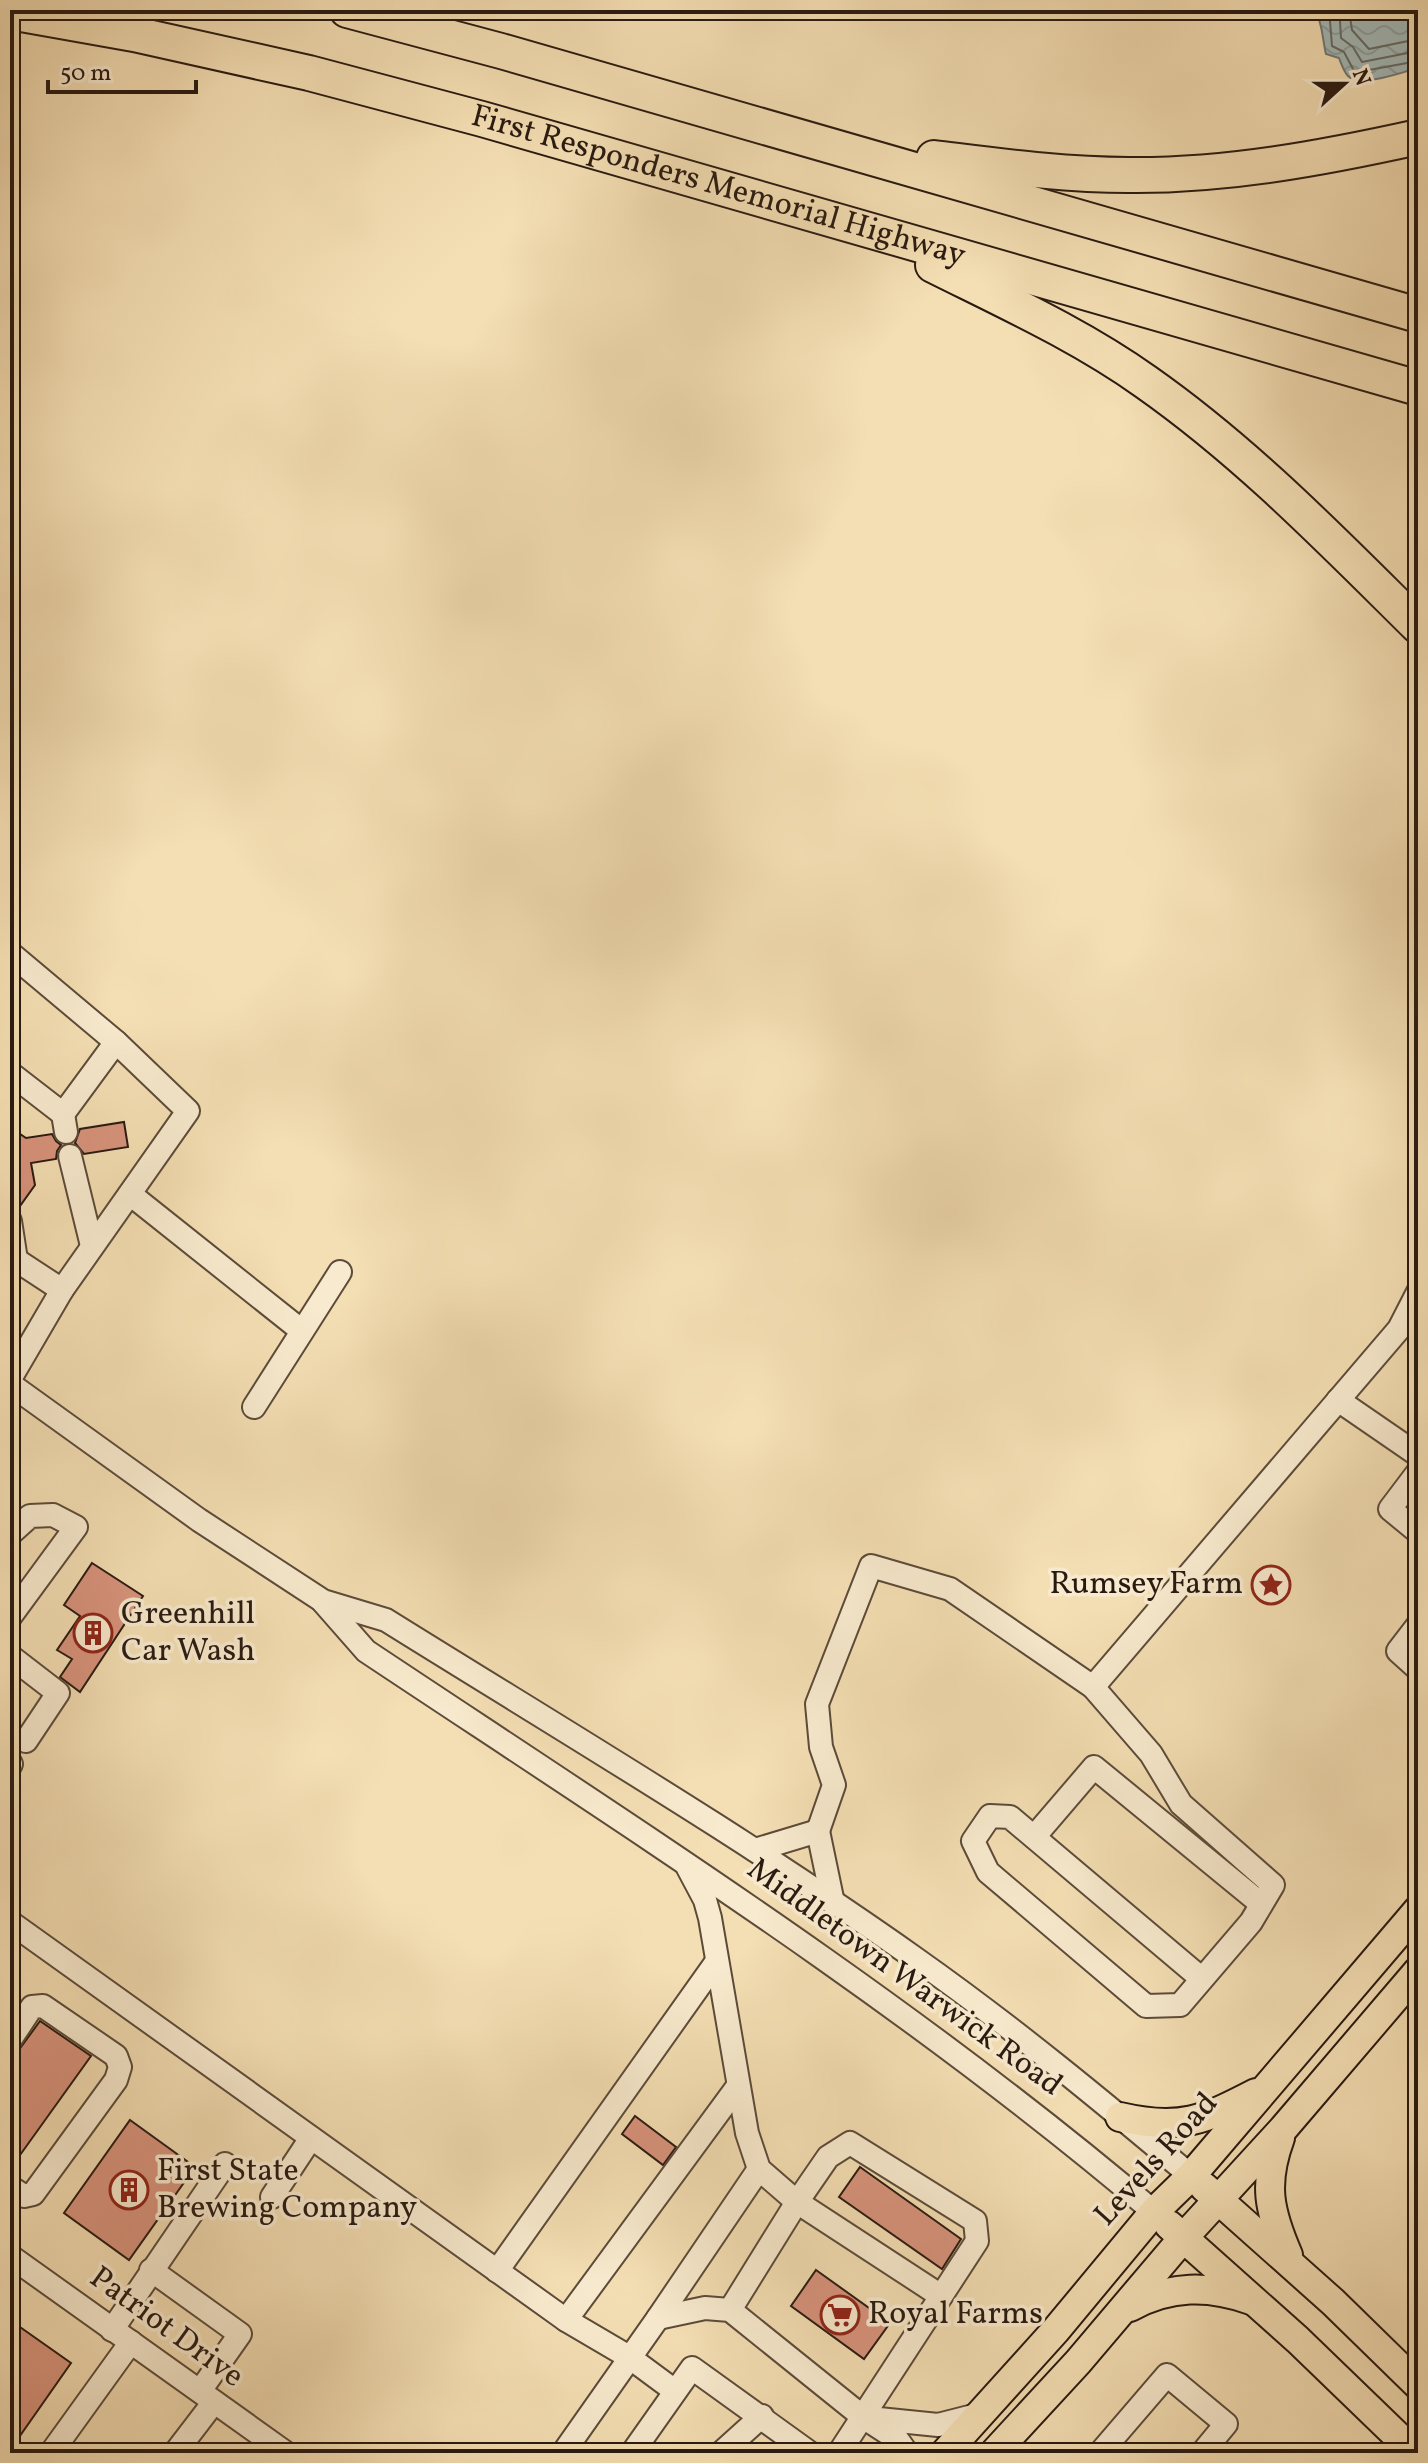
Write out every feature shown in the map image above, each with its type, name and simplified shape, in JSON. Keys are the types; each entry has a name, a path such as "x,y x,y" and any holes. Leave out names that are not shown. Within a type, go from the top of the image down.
{"highway":[{"path":"347,10 516,55 1418,315"},
{"name":"First Responders Memorial Highway","path":"10,12 134,34 309,73 482,119 1418,388"},
{"path":"829,146 1050,172 1130,176 1213,172 1290,163 1418,137"},
{"path":"854,226 1026,311 1144,380 1252,464 1418,626"}],"main road":[{"name":"Levels Road","path":"945,2453 1056,2330 1154,2212 1191,2176 1418,1910"},
{"path":"994,2453 1283,2129 1418,1971"},
{"path":"1120,2117 1147,2123 1184,2123 1205,2117 1267,2087"},
{"path":"1283,2129 1273,2158 1269,2192 1273,2219 1292,2265"},
{"name":"Middletown Warwick Road","path":"1191,2176 1292,2265 1418,2385"},
{"name":"Middletown Warwick Road","path":"1154,2212 1256,2301 1415,2453"},
{"path":"1121,2311 1157,2294 1186,2289 1218,2290 1256,2301"}],"street":[{"path":"10,953 116,1042 188,1111 62,1290 10,1382"},
{"path":"10,1073 65,1123 116,1042"},
{"path":"70,1156 92,1246"},
{"path":"130,1194 302,1331"},
{"path":"10,1221 12,1259 62,1290"},
{"path":"254,1407 340,1272"},
{"path":"1093,1687 1399,1329 1418,1292"},
{"name":"Middletown Warwick Road","path":"10,1382 199,1520 323,1601 366,1651 886,2000 1025,2106 1154,2212"},
{"path":"1338,1400 1418,1455"},
{"path":"1418,1472 1390,1509 1418,1532"},
{"path":"10,1534 30,1516 53,1515 76,1527 10,1617"},
{"path":"833,1903 818,1831 834,1785 821,1747 817,1704 871,1566 950,1589 1093,1687 1151,1754 1181,1804 1273,1885 1251,1922 1180,2005 1146,2006 988,1872 973,1841 990,1816 1010,1817 1202,1979"},
{"name":"Middletown Warwick Road","path":"323,1601 386,1620 755,1850 916,1959 1191,2176"},
{"path":"1418,1625 1398,1651 1418,1669"},
{"path":"10,1656 58,1693 26,1741"},
{"path":"1034,1837 1094,1767 1260,1903"},
{"path":"755,1850 818,1831"},
{"path":"685,1863 705,1900 747,2133 759,2169 797,2202 941,2296"},
{"path":"10,1922 566,2320 629,2357 675,2391"},
{"path":"497,2271 717,1961"},
{"path":"10,2040 32,2007 43,2006 116,2056 120,2067 116,2080 33,2194 24,2196 10,2187"},
{"path":"566,2320 738,2086"},
{"path":"272,2197 311,2138"},
{"path":"730,2310 828,2157 850,2143 975,2221 977,2241 839,2453"},
{"path":"51,2453 121,2336 151,2270 225,2164"},
{"path":"563,2453 759,2169"},
{"name":"Patriot Drive","path":"13,2265 121,2336 286,2453"},
{"path":"151,2270 240,2334 175,2453"},
{"path":"658,2318 705,2308 730,2310 863,2417 897,2439 907,2453"},
{"path":"632,2453 692,2368 810,2453"},
{"path":"1100,2453 1167,2375 1226,2424 1202,2453"},
{"path":"863,2417 938,2425 982,2413"},
{"path":"721,2453 762,2416"}],"water":[{"path":"1315,10 1418,10 1418,68 1371,80 1348,76 1339,58 1326,54"}],"building":[{"path":"124,1122 128,1147 84,1154 75,1143 80,1129"},
{"path":"10,1127 26,1138 52,1134 61,1145 56,1159 31,1163 35,1185 20,1206 10,1198"},
{"name":"Greenhill Car Wash","path":"92,1563 143,1596 80,1692 60,1677 72,1659 57,1650 80,1616 64,1605"},
{"path":"40,2021 91,2056 10,2169 10,2062"},
{"path":"635,2116 676,2147 663,2165 622,2134"},
{"name":"First State Brewing Company","path":"130,2120 195,2167 129,2260 64,2213"},
{"name":"Royal Farms","path":"860,2167 961,2239 942,2269 839,2197"},
{"name":"Royal Farms","path":"816,2270 890,2323 864,2359 791,2306"},
{"path":"10,2320 71,2363 10,2450"}],"place":[{"name":"Rumsey Farm","path":"1271,1585"},
{"name":"Greenhill Car Wash","path":"93,1633"},
{"name":"First State Brewing Company","path":"129,2190"},
{"name":"Royal Farms","path":"840,2315"}]}
